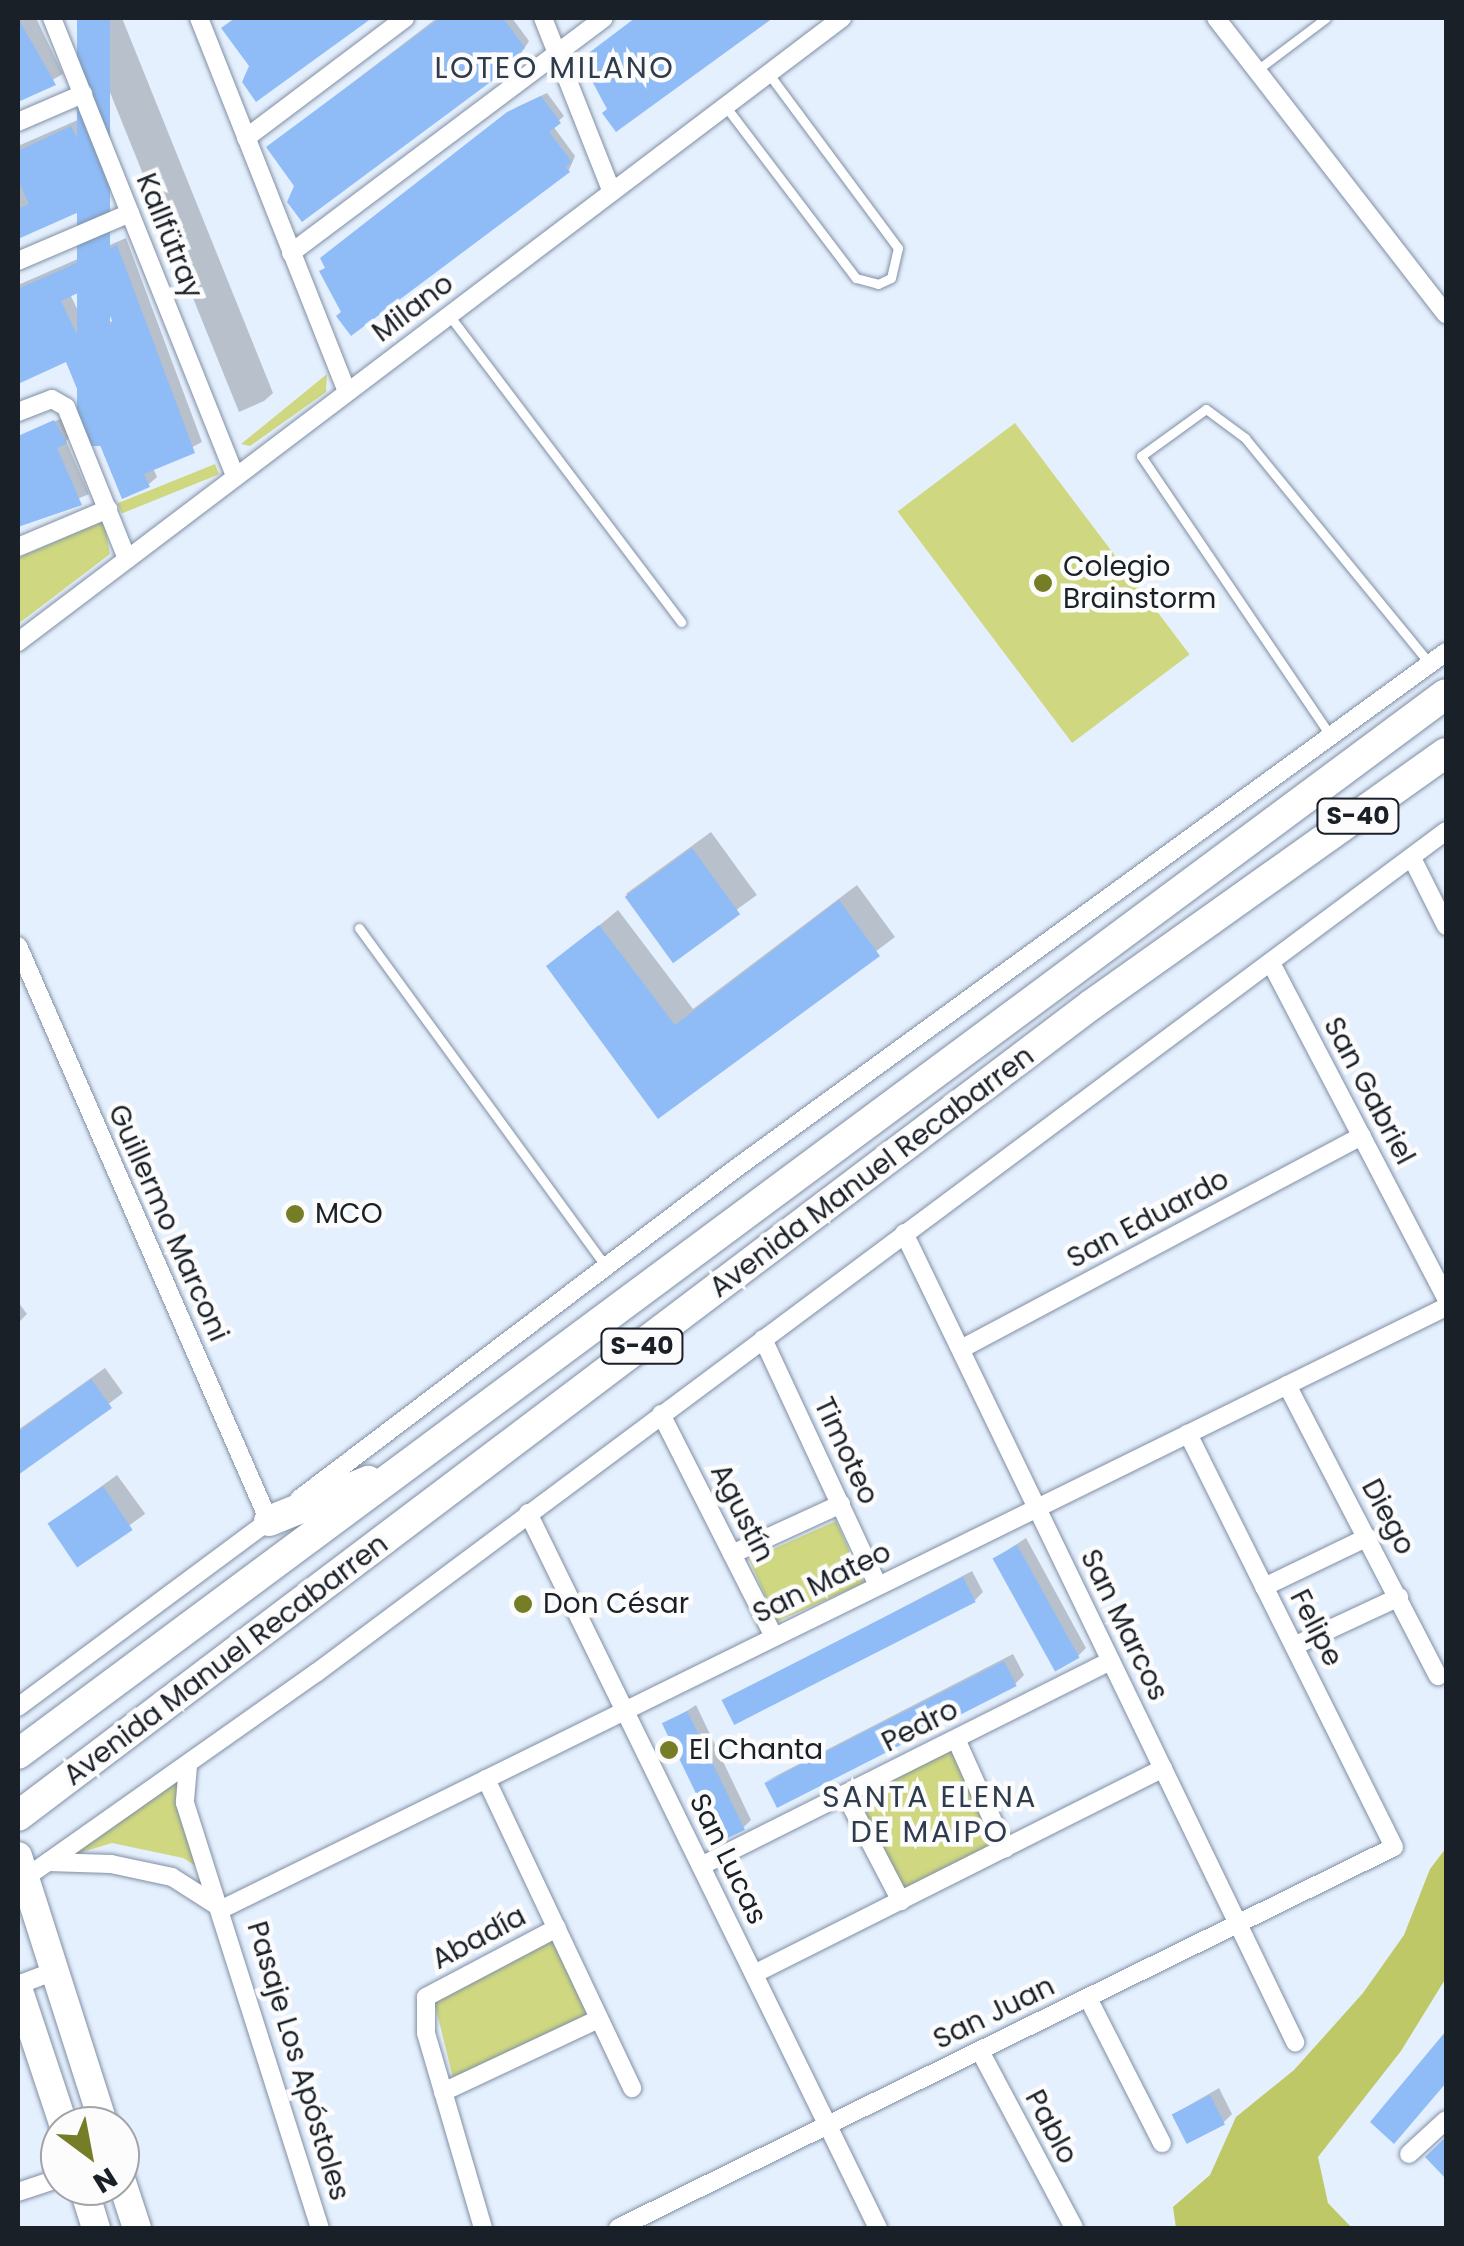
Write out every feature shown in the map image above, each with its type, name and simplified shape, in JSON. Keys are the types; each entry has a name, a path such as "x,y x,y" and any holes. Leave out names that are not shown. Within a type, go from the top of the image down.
{"main road":[{"name":"Avenida Manuel Recabarren","path":"18,1754 1446,694"},
{"name":"Avenida Manuel Recabarren","path":"18,1816 1092,1005 1446,753"},
{"path":"269,1522 412,1462"},
{"path":"27,1870 54,1971 98,2106"},
{"path":"18,1987 57,2106"}],"street":[{"name":"Kallfütray","path":"52,18 236,476"},
{"path":"246,138 405,18"},
{"path":"543,18 612,192"},
{"path":"292,253 604,18"},
{"name":"Milano","path":"18,642 842,18"},
{"path":"1216,18 1446,314"},
{"path":"202,19 347,392"},
{"path":"18,122 82,94"},
{"path":"18,261 130,213"},
{"path":"18,412 52,399 66,406 127,559"},
{"path":"18,547 108,508"},
{"path":"18,1708 606,1267 1446,652"},
{"name":"Avenida Manuel Recabarren","path":"27,1870 188,1766 1446,832"},
{"path":"1412,858 1446,926"},
{"name":"Guillermo Marconi","path":"18,946 269,1522"},
{"name":"San Gabriel","path":"1271,964 1446,1298"},
{"name":"San Eduardo","path":"961,1350 1362,1136"},
{"name":"San Marcos","path":"904,1233 1294,2042"},
{"name":"San Mateo","path":"222,1909 1446,1306"},
{"name":"Timoteo","path":"764,1339 878,1586"},
{"name":"Diego","path":"1287,1385 1438,1676"},
{"name":"Agustín","path":"661,1414 774,1637"},
{"name":"Felipe","path":"1188,1434 1394,1847"},
{"path":"732,1554 840,1504"},
{"name":"San Lucas","path":"528,1513 878,2228"},
{"path":"1264,1587 1368,1537"},
{"path":"1294,1646 1398,1597"},
{"name":"Pedro","path":"701,1866 1111,1661"},
{"path":"956,1739 1005,1848"},
{"name":"Pasaje Los Apóstoles","path":"188,1766 185,1803 222,1909 320,2228"},
{"path":"754,1974 1163,1768"},
{"path":"486,1779 632,2088"},
{"path":"845,1794 901,1901"},
{"name":"San Juan","path":"618,2228 1394,1847"},
{"name":"Pasaje Los Apóstoles","path":"27,1870 112,1864 172,1877 222,1909"},
{"name":"Abadía","path":"443,2092 426,2034 426,1997 557,1928"},
{"path":"18,1987 54,1971"},
{"path":"1088,1998 1162,2143"},
{"path":"483,2228 443,2092 600,2019"},
{"name":"Pablo","path":"980,2051 1074,2228"},
{"path":"1409,2154 1446,2120"}],"lane":[{"path":"1257,70 1326,18"},
{"path":"726,106 856,278 878,284 890,278 898,248 769,74"},
{"path":"449,315 681,622"},
{"path":"1332,738 1142,456 1206,410 1219,419 1245,438 1430,664"},
{"path":"359,928 606,1267"}],"green space":[{"path":"327,374 326,392 250,446 241,444"},
{"name":"Colegio Brainstorm","path":"1015,423 1190,655 1072,743 898,511"},
{"path":"215,464 219,474 122,514 118,503"},
{"path":"104,521 110,554 18,624 18,558"},
{"path":"836,1521 864,1583 777,1622 749,1560"},
{"name":"SANTA ELENA DE MAIPO","path":"954,1742 1003,1846 895,1897 846,1792"},
{"path":"180,1780 204,1871 183,1858 112,1843 69,1856"},
{"path":"1446,1848 1446,1978 1401,2051 1318,2157 1328,2203 1352,2228 1176,2228 1173,2207 1210,2175 1236,2117 1294,2070 1363,1993 1404,1935 1430,1869"},
{"path":"553,1940 588,2015 453,2078 434,2001"}],"building":[{"path":"18,18 56,85 18,102"},
{"path":"77,18 110,18 110,446 77,446"},
{"path":"235,18 372,18 256,102 242,82 249,66 221,28"},
{"path":"440,18 503,18 525,48 516,55 520,60 302,222 287,202 294,186 266,147"},
{"path":"635,18 773,18 616,132 602,113 607,109 585,68 591,65 586,55"},
{"path":"541,96 561,123 549,132 572,162 566,166 570,172 351,336 336,316 341,312 319,271 325,268 320,258 507,112"},
{"path":"71,126 106,200 18,239 18,209 29,204 18,180 18,151"},
{"path":"117,245 195,453 144,474 150,487 122,499 66,362 18,384 18,289","holes":["97,284 113,323 79,339 61,301"]},
{"path":"54,420 67,443 57,448 82,505 18,527 18,436"},
{"path":"692,848 740,914 673,963 625,897"},
{"path":"839,900 880,956 658,1119 546,966 599,925 675,1025"},
{"path":"91,1379 112,1408 18,1475 18,1432"},
{"path":"103,1486 133,1530 77,1567 47,1523"},
{"path":"1017,1545 1080,1658 1055,1671 993,1559"},
{"path":"963,1577 976,1602 734,1725 722,1700"},
{"path":"1004,1661 1017,1686 777,1808 764,1783"},
{"path":"687,1711 745,1830 720,1842 662,1723"},
{"path":"1446,2031 1446,2083 1394,2144 1370,2122"},
{"path":"1210,2095 1225,2124 1187,2144 1172,2115"},
{"path":"1446,2137 1446,2179 1425,2157"}],"place":[{"name":"Colegio Brainstorm","path":"1043,583"},
{"name":"MCO","path":"295,1214"},
{"name":"Don César","path":"523,1604"},
{"name":"El Chanta","path":"669,1750"}],"district":[{"name":"LOTEO MILANO","path":"555,68"},
{"name":"SANTA ELENA DE MAIPO","path":"930,1814"}]}
